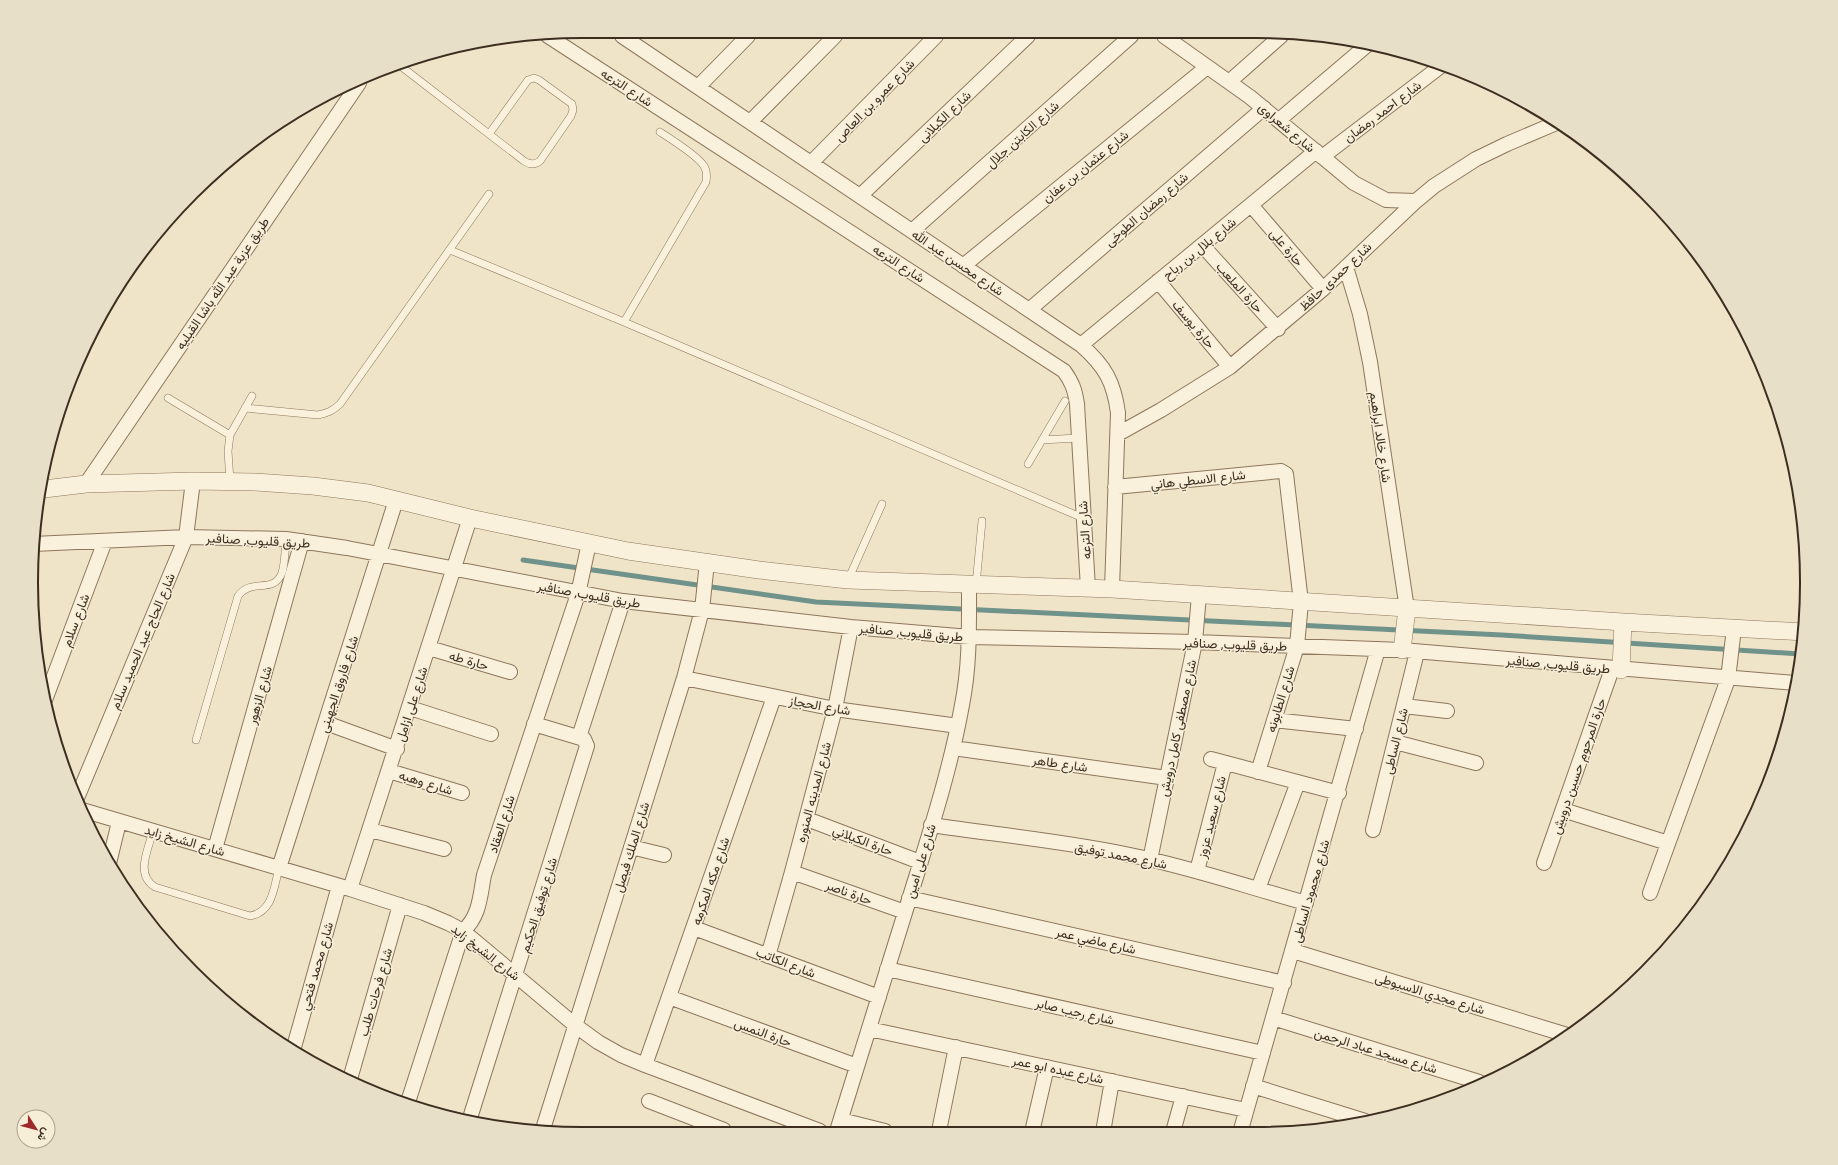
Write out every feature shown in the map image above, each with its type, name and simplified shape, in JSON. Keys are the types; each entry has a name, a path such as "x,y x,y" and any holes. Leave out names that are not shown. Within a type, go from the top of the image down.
{"street":[{"name":"شارع محسن عبد الله","path":"630,38 698,87 1081,345 1096,358 1108,375 1116,394 1118,414 1112,589"},
{"path":"698,87 746,38"},
{"path":"750,122 833,38"},
{"name":"شارع عمرو بن العاص","path":"811,163 934,38"},
{"name":"شارع الكيلانى","path":"860,196 1026,38"},
{"name":"شارع الكابتن جلال","path":"912,231 1129,38"},
{"name":"شارع شعراوى","path":"1174,38 1207,67 1279,120 1354,183 1386,200 1416,201"},
{"name":"شارع الترعه","path":"552,39 1064,371 1076,392 1088,588"},
{"path":"1229,82 1278,39"},
{"path":"1279,120 1363,48"},
{"name":"شارع عثمان بن عفان","path":"963,266 1207,67"},
{"name":"شارع احمد رمضان","path":"1319,154 1437,69"},
{"name":"طريق عزبة عبد الله باشا القبليه","path":"86,484 356,87"},
{"name":"شارع رمضان الطوخى","path":"1029,310 1264,108"},
{"name":"شارع حمدى حافظ","path":"1118,434 1161,410 1230,367 1278,329 1434,186 1476,159 1551,125"},
{"name":"شارع بلال بن رباح","path":"1081,345 1251,205 1319,154"},
{"name":"حارة على","path":"1251,205 1323,289"},
{"name":"حارة الملعب","path":"1202,245 1278,329"},
{"name":"شارع خالد ابراهيم","path":"1346,267 1360,314 1370,362 1407,609"},
{"name":"حارة يوسف","path":"1158,281 1230,367"},
{"name":"شارع الاسطي هاني","path":"1115,487 1281,471"},
{"name":"شارع الطابونه","path":"1258,772 1297,646 1301,602 1287,476 1281,471"},
{"path":"46,489 86,484 193,481 230,481 314,486 368,493 470,518 628,551 848,580 1112,589 1407,609 1797,632"},
{"name":"شارع الحاج عبد الحميد سلام","path":"79,792 186,537 193,481"},
{"name":"شارع فاروق الجهينى","path":"279,868 396,500"},
{"name":"شارع على ازامل","path":"344,887 370,830 455,570 470,518"},
{"name":"طريق قليوب, صنافير","path":"39,544 186,537 286,539 379,554 578,594 623,601 851,627 970,637 1195,642 1378,649 1728,679 1791,683"},
{"name":"شارع سلام","path":"48,691 105,541"},
{"name":"شارع الزهور","path":"216,849 302,541"},
{"name":"شارع العقاد","path":"409,1099 463,931 475,918 478,909 484,875 578,594 589,543"},
{"name":"شارع الملك فيصل","path":"544,1126 684,678 702,610 707,562"},
{"name":"شارع على امين","path":"839,1125 932,825 953,748 964,697 970,637 972,585"},
{"name":"شارع مصطفى كامل درويش","path":"1150,860 1195,642 1199,595"},
{"name":"شارع توفيق الحكيم","path":"471,1116 516,976 587,746 587,743 581,738 623,601"},
{"path":"1407,609 1410,651"},
{"path":"1616,669 1623,622"},
{"name":"شارع المدينه المنوره","path":"768,956 807,819 835,709 851,627"},
{"path":"1650,893 1728,679 1734,628"},
{"name":"حارة طه","path":"429,648 510,672"},
{"name":"شارع محمود الساطى","path":"1242,1127 1284,983 1378,649"},
{"name":"شارع الساطى","path":"1373,830 1404,706 1410,651"},
{"name":"حارة المرحوم حسين درويش","path":"1544,863 1616,669"},
{"name":"شارع الحجاز","path":"684,678 835,709 958,726"},
{"name":"شارع مكه المكرمه","path":"646,1065 774,697"},
{"path":"1404,706 1447,711"},
{"path":"410,708 490,734"},
{"path":"1274,720 1356,729"},
{"path":"326,723 397,749"},
{"path":"534,724 581,738"},
{"path":"1395,742 1476,763"},
{"name":"شارع طاهر","path":"953,748 1167,778"},
{"path":"1211,759 1338,793"},
{"name":"شارع سعيد عزوز","path":"1197,871 1225,762"},
{"name":"شارع وهبه","path":"390,771 462,793"},
{"path":"1258,889 1298,782"},
{"path":"1563,810 1668,843"},
{"name":"شارع الشيخ زايد","path":"89,812 344,887 400,905 448,923 463,931 555,1010 598,1042 621,1055 809,1127"},
{"name":"حارة الكيلاني","path":"807,819 920,862"},
{"path":"111,855 120,822"},
{"name":"شارع محمد توفيق","path":"932,825 1056,842 1150,860 1197,871 1306,903"},
{"path":"370,830 444,849"},
{"path":"631,846 664,855"},
{"name":"حارة ناصر","path":"792,872 905,912"},
{"name":"شارع محمد فتحي","path":"295,1044 344,887"},
{"name":"شارع ماضي عمر","path":"909,898 1284,983"},
{"name":"شارع فرحات طلب","path":"351,1075 400,905"},
{"name":"شارع الكاتب","path":"694,928 879,997"},
{"name":"شارع مجدي الاسيوطى","path":"1293,951 1561,1033"},
{"name":"شارع رجب صابر","path":"887,969 1263,1053"},
{"name":"حارة النمس","path":"670,997 857,1066"},
{"name":"شارع مسجد عباد الرحمن","path":"1273,1018 1475,1081"},
{"name":"شارع عبده ابو عمر","path":"869,1029 1246,1110"},
{"path":"940,1127 956,1047"},
{"path":"1033,1127 1047,1067"},
{"path":"1104,1127 1112,1081"},
{"path":"1254,1086 1355,1118"},
{"path":"1174,1127 1183,1096"},
{"path":"649,1101 716,1127"},
{"path":"839,1125 854,1127"}],"lane":[{"path":"404,68 528,164 537,163 540,161 571,116 573,110 572,104 539,80 534,78 528,80 489,134"},
{"path":"624,322 706,182 707,174 704,166 699,160 660,132"},
{"path":"245,408 318,415 326,414 334,410 340,404 489,194"},
{"path":"450,250 624,322 1083,518"},
{"path":"230,481 228,451 230,435 252,396"},
{"path":"168,398 230,435"},
{"path":"1028,464 1065,401"},
{"path":"1042,440 1078,438"},
{"path":"848,580 882,504"},
{"path":"972,585 982,521"},
{"path":"196,740 238,596 246,588 251,586 268,586 278,579 282,573 286,539"},
{"path":"153,831 144,870 145,877 149,884 250,916 266,910 270,902 279,868"}],"waterway":[{"path":"523,560 816,602 1502,635 1795,654"}]}
